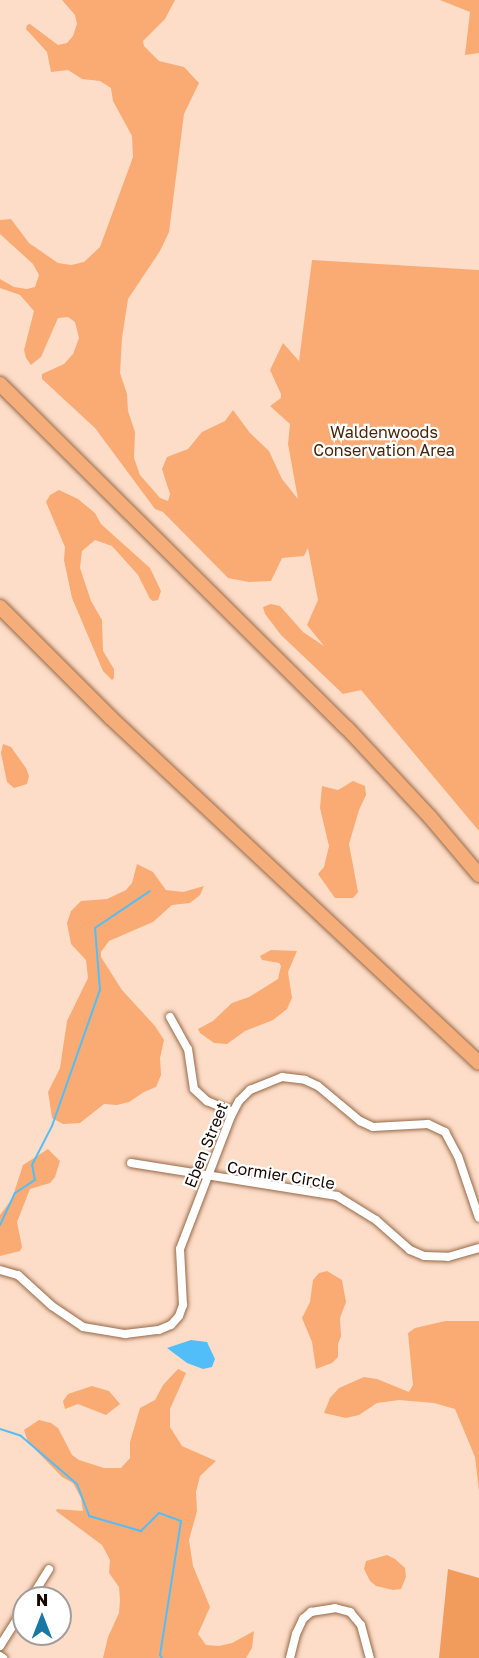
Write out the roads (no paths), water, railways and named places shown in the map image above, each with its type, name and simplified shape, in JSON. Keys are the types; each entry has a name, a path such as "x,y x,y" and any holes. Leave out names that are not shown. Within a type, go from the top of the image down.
{"highway":[{"path":"0,384 353,735 430,817 479,875"},
{"path":"0,607 111,718 479,1063"}],"street":[{"path":"170,1017 188,1049 194,1089 207,1101 233,1112"},
{"name":"Eben Street","path":"0,1270 18,1275 52,1306 83,1327 125,1334 165,1328 176,1321 183,1305 180,1248 233,1112 250,1089 275,1078 289,1077 318,1086 360,1121 373,1127 386,1128 420,1124 435,1126 445,1132 453,1144 479,1218"},
{"name":"Cormier Circle","path":"131,1163 345,1199 376,1220 410,1250 424,1256 448,1257 479,1248"},
{"path":"38,1586 49,1569"},
{"path":"291,1658 296,1634 303,1619 311,1612 335,1608 350,1612 361,1625 370,1658"},
{"path":"0,1646 12,1627"}],"water":[{"path":"191,1340 207,1342 215,1359 212,1367 203,1369 187,1363 167,1348"}],"waterway":[{"path":"0,1225 15,1193 35,1180 32,1165 52,1126 100,990 95,928 150,891"},
{"path":"0,1429 21,1436 77,1484 89,1516 141,1531 159,1513 181,1521 160,1655 162,1658"}],"park label":[{"name":"Waldenwoods Conservation Area","path":"384,441"}]}
